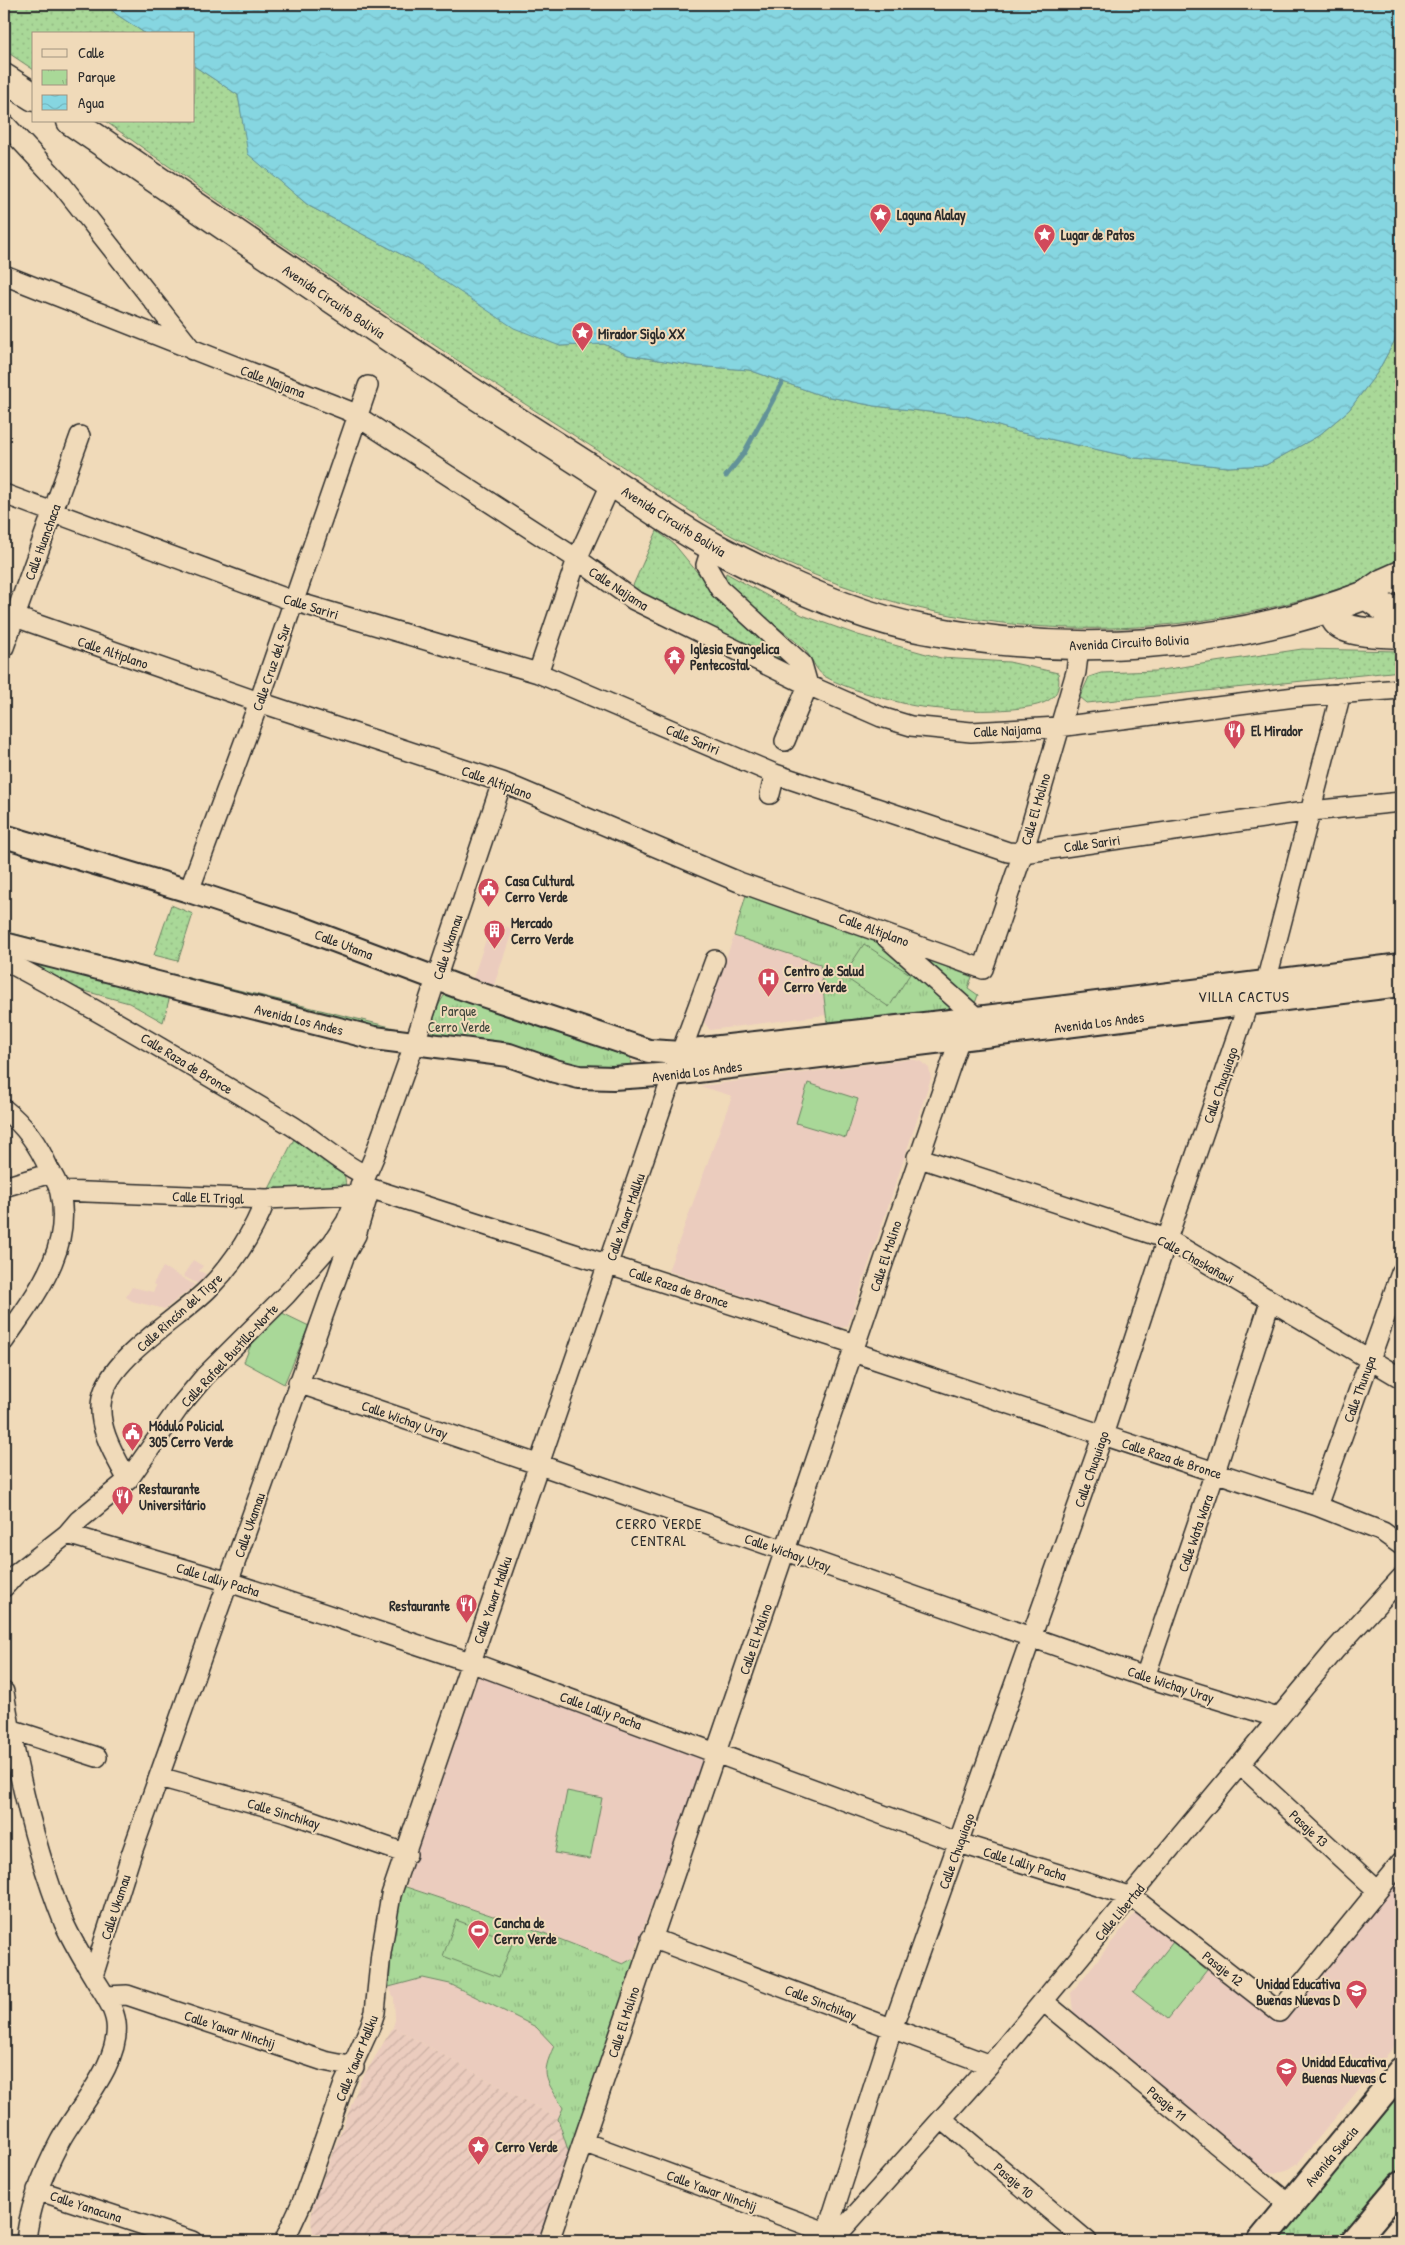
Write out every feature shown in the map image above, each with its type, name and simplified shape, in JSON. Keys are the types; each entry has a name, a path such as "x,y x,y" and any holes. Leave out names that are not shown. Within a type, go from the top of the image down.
{"main road":[{"path":"4,78 32,96"},
{"name":"Avenida Circuito Bolivia","path":"72,122 384,335 712,546 785,582 848,607 920,629 1009,642 1079,647 1214,636 1280,622 1332,608 1366,595 1383,583 1401,575"},
{"name":"Avenida Circuito Bolivia","path":"1366,595 1401,591"},
{"path":"1366,595 1386,609 1401,611"},
{"path":"1332,608 1336,621 1343,627 1356,631 1401,634"},
{"name":"Avenida Suecia","path":"1261,2241 1401,2071"},
{"path":"1354,2241 1401,2184"}],"street":[{"path":"4,123 62,186 193,350"},
{"name":"Calle Naijama","path":"4,275 349,411 578,559 634,600 808,686 881,717 920,728 971,732 1058,728 1226,705 1340,693 1401,689"},
{"name":"Calle Cruz del Sur","path":"189,891 259,702 359,417 368,386"},
{"name":"Calle Huanchaca","path":"4,647 9,615 53,511 80,436"},
{"path":"538,673 578,559 612,482"},
{"name":"Calle Sariri","path":"4,494 293,601 538,673 774,774 1008,852 1023,853 1311,811 1401,802"},
{"path":"712,546 706,564 712,577 728,597 802,664 808,686 785,741"},
{"name":"Calle Altiplano","path":"9,615 259,702 502,782 739,882 983,969"},
{"name":"Calle El Molino","path":"983,969 1023,853 1058,728 1076,672 1079,647"},
{"name":"Calle Chuquiago","path":"835,2238 892,2029 1104,1435 1167,1239 1248,1004 1266,982 1340,693"},
{"path":"770,794 774,774"},
{"name":"Calle Ukamau","path":"93,1976 159,1777 298,1383 344,1257 356,1234 363,1186 414,1045 502,782"},
{"name":"Calle Utama","path":"4,836 189,891 299,928 436,979 649,1051 682,1054"},
{"path":"878,930 977,1018"},
{"name":"Avenida Los Andes","path":"4,944 374,1038 414,1045 509,1056 579,1077 613,1078 674,1074 1401,985"},
{"name":"Calle Raza de Bronce","path":"4,960 92,1007 293,1126 352,1169 363,1186 609,1264 1104,1435 1317,1506 1383,1532 1401,1545"},
{"name":"Calle Yawar Mallku","path":"290,2238 344,2084 354,2067 375,2012 381,1952 390,1903 470,1662 715,960"},
{"name":"Avenida Los Andes","path":"682,1054 703,1049 977,1018 1401,965"},
{"name":"Calle El Molino","path":"549,2241 960,1038"},
{"path":"4,1109 21,1123 38,1144 60,1191 63,1216 61,1238 45,1280 4,1341"},
{"name":"Calle Chaskañawi","path":"918,1157 1167,1239 1270,1302 1401,1378"},
{"path":"4,1187 52,1173"},
{"name":"Calle El Trigal","path":"60,1191 266,1199 363,1186"},
{"name":"Calle Rafael Bustillo-Norte","path":"4,1587 21,1569 67,1534 79,1520 128,1480 180,1406 205,1376 286,1294 333,1242 346,1222 363,1186"},
{"name":"Calle Rincón del Tigre","path":"128,1480 105,1435 102,1398 110,1381 124,1361 150,1336 208,1289 232,1263 255,1226 266,1199"},
{"name":"Calle Thunupa","path":"1317,1506 1401,1273"},
{"name":"Calle Wata Wara","path":"1145,1677 1215,1472 1270,1302"},
{"name":"Calle Wichay Uray","path":"298,1383 785,1550 1145,1677 1278,1718"},
{"name":"Calle Lalliy Pacha","path":"67,1534 229,1582 470,1662 959,1843 1132,1897"},
{"name":"Calle Libertad","path":"835,2238 990,2065 1132,1897 1278,1718 1336,1650 1399,1583"},
{"path":"4,1692 10,1729 46,1872 65,1924 106,1996 116,2023 114,2048 96,2083 60,2141 37,2190 28,2219 26,2241"},
{"path":"10,1729 98,1757"},
{"name":"Pasaje 13","path":"1241,1765 1377,1891"},
{"name":"Calle Sinchikay","path":"159,1777 290,1813 407,1854"},
{"name":"Pasaje 12","path":"1132,1897 1280,2012 1401,1862"},
{"name":"Calle Sinchikay","path":"651,1938 990,2065"},
{"name":"Calle Yawar Ninchij","path":"106,1996 127,1995 324,2061 354,2067"},
{"name":"Pasaje 11","path":"1043,2001 1290,2206"},
{"name":"Pasaje 10","path":"942,2119 1087,2241"},
{"name":"Calle Yawar Ninchij","path":"583,2142 835,2238"},
{"name":"Calle Yanacuna","path":"37,2190 192,2241"}],"shaded area":[{"name":"Mercado Cerro Verde","path":"492,922 513,929 494,985 473,978"},
{"name":"Centro de Salud Cerro Verde","path":"734,936 775,939 820,964 826,1015 710,1030 703,1021"},
{"path":"911,1059 920,1061 929,1068 931,1078 848,1326 840,1328 668,1271 732,1096 700,1086"},
{"path":"193,1260 203,1266 199,1271 206,1274 198,1284 183,1276"},
{"path":"163,1267 195,1285 165,1309 132,1301 126,1297 132,1287 153,1292 156,1286 153,1284"},
{"path":"481,1674 705,1758 632,1959 623,1964 544,1933 407,1888 411,1869 477,1680"},
{"path":"1401,1876 1401,2038 1298,2163 1289,2169 1276,2173 1265,2171 1073,2012 1071,1993 1139,1908 1280,2024"},
{"path":"423,1978 450,1984 536,2027 554,2046 547,2061 546,2079 563,2108 558,2119 393,2027 395,2020 394,1998 389,1987"},
{"path":"393,2027 558,2119 569,2153 539,2241 314,2241 311,2221 313,2204 360,2082"},
{"path":"1401,2222 1401,2241 1385,2241"}],"green space":[{"path":"4,4 106,4 116,14 143,32 32,32 32,69 4,50"},
{"path":"195,67 238,95 249,154 309,206 412,260 560,346 604,344 628,355 695,366 749,370 820,395 874,406 966,416 1018,432 1135,458 1228,467 1266,465 1318,436 1349,410 1377,373 1395,340 1401,320 1401,566 1322,594 1242,614 1161,625 1080,628 998,623 918,608 839,584 761,551 694,514 457,360 205,191 106,122 195,122"},
{"path":"657,531 674,544 724,605 780,654 786,662 691,621 631,590"},
{"path":"726,573 802,615 858,635 941,658 1009,662 1058,673 1058,688 1052,698 1038,705 1002,710 960,710 923,707 855,689 824,676 804,649 732,592 725,580"},
{"path":"1302,649 1401,651 1401,671 1087,703 1080,697 1089,677 1101,673 1155,671"},
{"path":"746,895 872,935 951,1007 946,1010 827,1022 820,964 734,936"},
{"path":"171,905 193,914 178,961 154,955"},
{"path":"4,931 157,970 155,976 4,935"},
{"path":"864,944 910,974 889,1007 843,976"},
{"path":"915,954 972,977 968,988 978,995 974,1006"},
{"path":"26,960 170,996 163,1022 129,1003 70,987"},
{"path":"168,973 403,1030 402,1035 167,979"},
{"name":"Parque Cerro Verde","path":"448,992 625,1056 630,1058 631,1065 628,1069 584,1069 433,1036 432,1026 436,1013 441,1000"},
{"path":"808,1083 858,1099 846,1138 796,1123"},
{"path":"297,1133 321,1149 336,1163 342,1170 345,1178 345,1187 268,1191"},
{"path":"276,1310 309,1326 284,1384 244,1362 250,1347"},
{"path":"567,1791 602,1798 590,1859 555,1853"},
{"path":"403,1886 544,1933 623,1964 632,1959 637,1961 573,2156 569,2153 558,2119 563,2108 547,2078 547,2065 554,2046 536,2027 450,1984 423,1978 389,1987 393,1925"},
{"name":"Cancha de Cerro Verde","path":"456,1920 513,1941 499,1977 443,1956"},
{"path":"1173,1942 1207,1970 1168,2019 1133,1992"},
{"path":"1401,2087 1401,2170 1342,2241 1273,2241"}],"water":[{"name":"Laguna Alalay","path":"106,4 1401,4 1401,320 1395,340 1377,373 1349,410 1318,436 1266,465 1228,467 1135,458 1018,432 966,416 874,406 820,395 749,370 695,366 628,355 604,344 560,346 514,328 412,260 309,206 248,154 238,95 195,67 195,32 143,32 116,14"}],"waterway":[{"path":"726,476 744,453 782,383"}],"place":[{"name":"Laguna Alalay","path":"881,233"},
{"name":"Lugar de Patos","path":"1045,253"},
{"name":"Mirador Siglo XX","path":"582,352"},
{"name":"Iglesia Evangelica Pentecostal","path":"674,675"},
{"name":"El Mirador","path":"1235,749"},
{"name":"Casa Cultural Cerro Verde","path":"489,907"},
{"name":"Mercado Cerro Verde","path":"495,949"},
{"name":"Centro de Salud Cerro Verde","path":"768,997"},
{"name":"Módulo Policial 305 Cerro Verde","path":"133,1452"},
{"name":"Restaurante Universitário","path":"123,1515"},
{"name":"Restaurante","path":"466,1624"},
{"name":"Cancha de Cerro Verde","path":"478,1949"},
{"name":"Unidad Educativa Buenas Nuevas D","path":"1356,2010"},
{"name":"Unidad Educativa Buenas Nuevas C","path":"1286,2088"},
{"name":"Cerro Verde","path":"479,2165"}],"district":[{"name":"VILLA CACTUS","path":"1244,996"},
{"name":"CERRO VERDE CENTRAL","path":"659,1532"}]}
